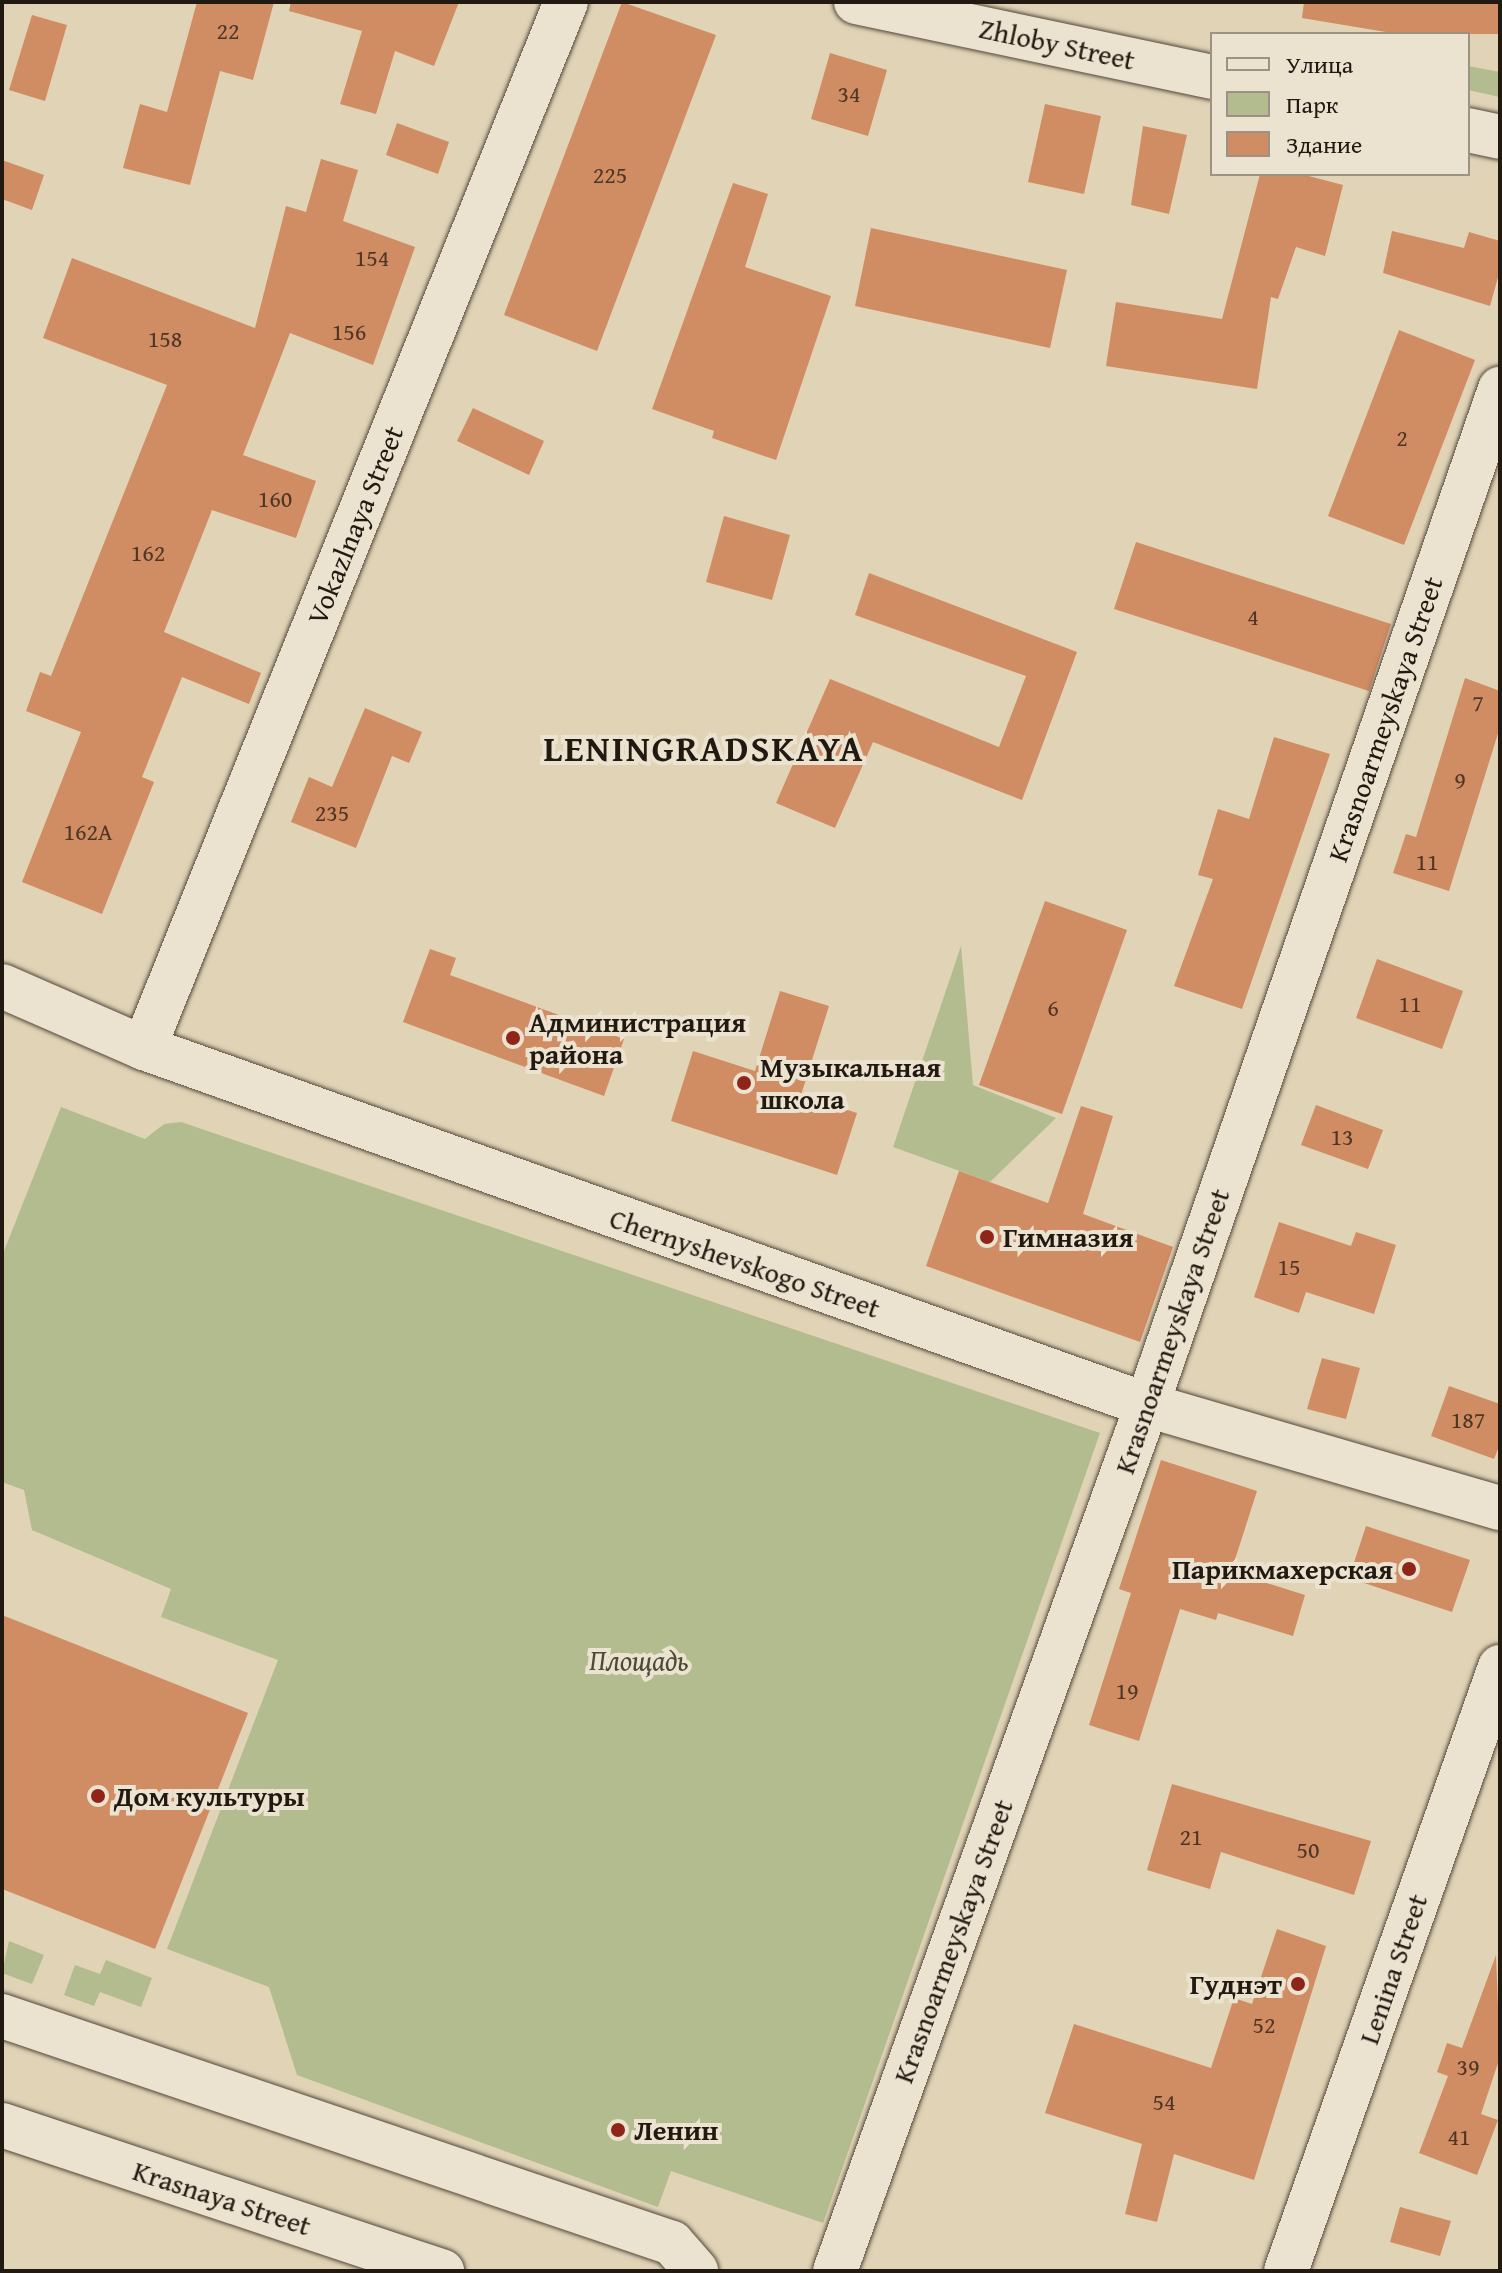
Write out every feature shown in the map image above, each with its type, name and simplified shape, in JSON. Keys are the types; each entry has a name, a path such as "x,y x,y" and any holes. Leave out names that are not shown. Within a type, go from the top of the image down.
{"street":[{"name":"Vokazlnaya Street","path":"144,1048 566,2"},
{"name":"Zhloby Street","path":"856,2 1210,77"},
{"path":"1470,130 1500,137"},
{"name":"Krasnoarmeyskaya Street","path":"835,2271 1147,1405 1500,389"},
{"name":"Chernyshevskogo Street","path":"2,986 144,1048 1147,1405 1500,1508"},
{"name":"Lenina Street","path":"1286,2271 1500,1667"},
{"path":"2,2016 672,2243 696,2271"},
{"name":"Krasnaya Street","path":"2,2125 442,2271"}],"green space":[{"path":"1470,66 1500,72 1500,97 1470,90"},
{"path":"961,946 973,1085 1056,1118 990,1182 893,1147"},
{"name":"Площадь","path":"61,1107 145,1139 164,1124 181,1122 1100,1433 823,2223 671,2171 658,2207 297,2075 269,1987 167,1949 278,1660 161,1617 171,1589 32,1530 24,1490 2,1482 2,1256"},
{"path":"9,1941 44,1955 32,1984 2,1973"},
{"path":"106,1960 152,1978 141,2007 100,1992 94,2006 64,1995 75,1965 100,1974"}],"building":[{"path":"197,2 274,2 253,80 220,71 190,185 123,168 140,104 167,112"},
{"path":"291,2 459,2 434,66 395,51 376,114 340,104 362,31 289,11"},
{"path":"622,2 716,35 597,351 504,315"},
{"path":"1304,2 1500,2 1500,34 1386,32 1302,18"},
{"path":"32,15 67,25 45,101 9,90"},
{"path":"830,53 887,70 868,136 811,119"},
{"path":"1045,104 1101,116 1084,194 1028,182"},
{"path":"397,123 449,142 438,174 386,155"},
{"path":"1143,126 1187,135 1169,214 1131,205"},
{"path":"321,159 358,170 343,221 415,247 373,365 290,333 243,455 316,481 296,538 212,510 164,632 261,673 249,704 182,677 142,777 154,782 102,914 22,882 81,732 26,711 40,672 51,676 167,385 43,338 72,258 255,328 286,206 306,212"},
{"path":"2,160 44,175 32,210 2,199"},
{"path":"1259,176 1309,176 1343,185 1325,256 1296,247 1278,299 1271,297 1257,389 1106,366 1116,302 1222,319"},
{"path":"733,183 768,194 745,267 831,296 776,460 712,438 714,431 652,409"},
{"path":"871,228 1067,270 1050,348 855,306"},
{"path":"1392,231 1464,248 1469,232 1500,241 1500,270 1490,306 1383,273"},
{"path":"1399,330 1475,360 1404,545 1328,516"},
{"path":"473,408 544,441 529,475 457,441"},
{"path":"724,516 790,535 772,600 706,582"},
{"path":"1136,542 1391,624 1369,691 1114,609"},
{"path":"869,573 1077,652 1022,800 873,742 835,828 776,803 830,679 999,747 1026,676 855,615"},
{"path":"1465,678 1500,691 1500,727 1449,891 1393,873 1406,834 1416,837"},
{"path":"365,708 422,732 409,763 392,756 356,848 291,822 309,777 332,787"},
{"path":"1274,737 1330,754 1242,1009 1174,986 1213,879 1198,875 1218,809 1249,819"},
{"path":"1045,901 1127,930 1062,1114 979,1085"},
{"path":"430,949 456,958 450,975 624,1039 604,1096 403,1022"},
{"path":"1377,959 1463,991 1442,1049 1356,1018"},
{"name":"Музыкальная школа","path":"780,991 829,1006 801,1095 857,1113 837,1175 671,1121 693,1051 755,1071"},
{"path":"1316,1105 1383,1130 1368,1169 1301,1145"},
{"name":"Гимназия","path":"1081,1106 1113,1116 1083,1214 1173,1247 1140,1342 926,1266 959,1171 1048,1203"},
{"path":"1279,1222 1351,1246 1356,1232 1396,1245 1374,1314 1306,1292 1299,1313 1254,1297"},
{"path":"1322,1358 1360,1368 1346,1419 1307,1409"},
{"path":"1449,1386 1500,1404 1500,1444 1494,1459 1431,1436"},
{"path":"1161,1460 1257,1491 1231,1572 1305,1595 1293,1636 1218,1613 1216,1620 1180,1609 1139,1741 1089,1725 1131,1593 1119,1589"},
{"name":"Парикмахерская","path":"1366,1526 1470,1560 1452,1612 1349,1578"},
{"path":"2,1615 248,1713 155,1949 2,1889"},
{"path":"1172,1784 1371,1841 1354,1895 1221,1852 1210,1889 1147,1870"},
{"path":"1277,1929 1326,1946 1254,2180 1174,2154 1157,2222 1125,2214 1142,2144 1045,2113 1074,2024 1211,2068 1234,1998 1252,2004"},
{"path":"1496,1955 1500,2057 1481,2114 1498,2120 1477,2175 1419,2153 1448,2076 1437,2072 1447,2043 1462,2048"},
{"path":"1400,2207 1451,2221 1440,2256 1390,2242"}],"place":[{"name":"Администрация района","path":"513,1038"},
{"name":"Музыкальная школа","path":"744,1083"},
{"name":"Гимназия","path":"987,1237"},
{"name":"Парикмахерская","path":"1409,1569"},
{"name":"Дом культуры","path":"98,1796"},
{"name":"Гуднэт","path":"1298,1984"},
{"name":"Ленин","path":"618,2130"}],"district":[{"name":"LENINGRADSKAYA","path":"704,748"}]}
